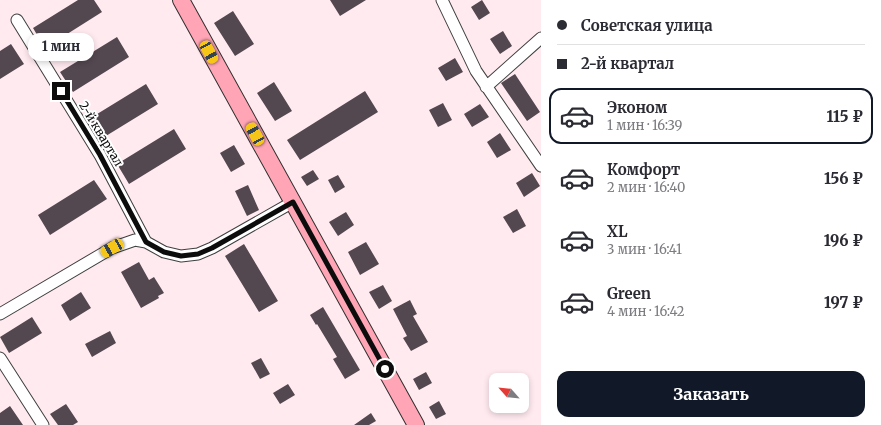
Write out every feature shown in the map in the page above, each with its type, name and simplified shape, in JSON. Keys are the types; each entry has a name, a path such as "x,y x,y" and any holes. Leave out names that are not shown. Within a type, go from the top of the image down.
{"main road":[{"path":"181,0 416,425"}],"street":[{"path":"442,0 476,71 541,166"},
{"name":"2-й квартал","path":"17,20 100,155 146,242"},
{"path":"486,86 541,38"},
{"path":"0,314 112,248 135,240 146,242 164,252 181,256 198,254 212,248 293,202"},
{"path":"0,358 43,425"}],"building":[{"path":"78,0 94,0 102,12 45,48 33,28"},
{"path":"330,0 366,0 340,16"},
{"path":"482,0 490,13 479,20 471,7"},
{"path":"233,11 254,44 235,56 214,23"},
{"path":"503,31 512,46 500,54 490,39"},
{"path":"117,37 129,57 73,92 60,72"},
{"path":"11,44 24,64 0,79 0,51"},
{"path":"455,58 463,72 446,81 438,68"},
{"path":"515,74 540,112 527,121 501,83"},
{"path":"274,82 292,111 275,121 257,93"},
{"path":"146,84 158,104 101,139 89,119"},
{"path":"365,91 378,112 300,160 287,140"},
{"path":"443,103 452,120 438,127 429,110"},
{"path":"480,104 489,117 472,127 464,114"},
{"path":"174,129 186,149 129,184 117,164"},
{"path":"500,133 511,150 497,158 487,142"},
{"path":"234,145 245,164 231,172 220,153"},
{"path":"313,170 319,179 307,186 301,177"},
{"path":"532,173 540,186 524,197 516,183"},
{"path":"338,175 345,187 335,193 328,180"},
{"path":"94,180 107,199 50,235 38,215"},
{"path":"248,185 259,210 247,216 235,191"},
{"path":"517,209 526,226 513,233 503,217"},
{"path":"346,212 354,225 338,236 329,222"},
{"path":"366,242 379,264 360,275 348,252"},
{"path":"244,244 278,301 259,312 225,256"},
{"path":"139,262 149,280 154,277 164,293 158,296 159,298 141,308 121,272"},
{"path":"383,285 392,301 379,309 369,292"},
{"path":"81,292 91,308 70,321 61,305"},
{"path":"410,300 417,314 413,316 428,342 411,351 403,338 407,336 393,309"},
{"path":"323,307 360,370 345,379 333,359 337,357 310,315"},
{"path":"32,317 42,333 9,353 0,337"},
{"path":"110,331 116,343 92,357 85,344"},
{"path":"261,358 270,374 260,379 251,363"},
{"path":"426,372 432,383 419,390 413,379"},
{"path":"288,384 295,395 280,404 273,393"},
{"path":"439,401 446,414 436,419 429,407"},
{"path":"66,404 78,422 73,425 58,425 50,414"},
{"path":"10,406 23,425 0,425 0,413"},
{"path":"371,413 376,421 369,425 354,425"}],"route":[{"path":"61,91 100,155 146,242 164,252 181,256 198,254 212,248 293,202 385,369"}]}
